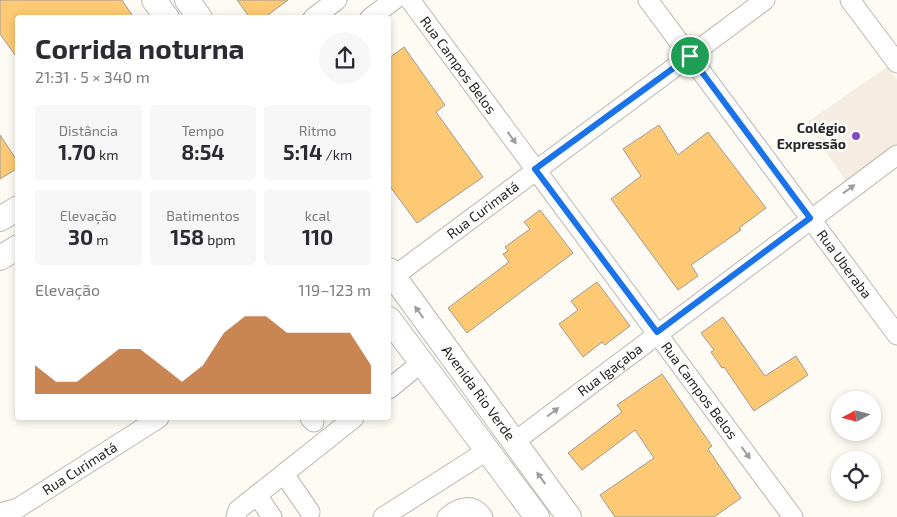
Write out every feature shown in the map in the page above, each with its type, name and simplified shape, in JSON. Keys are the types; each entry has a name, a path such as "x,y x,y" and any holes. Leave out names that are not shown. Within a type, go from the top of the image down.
{"main road":[{"path":"154,0 165,15"},
{"path":"187,0 198,15"},
{"path":"0,219 15,210"},
{"path":"0,258 15,249"},
{"name":"Avenida Rio Verde","path":"391,274 570,517"},
{"name":"Avenida Rio Verde","path":"391,323 538,517"}],"street":[{"path":"317,15 337,0"},
{"path":"374,15 394,0"},
{"name":"Rua Campos Belos","path":"410,0 793,517"},
{"name":"Rua Uberaba","path":"648,0 897,335"},
{"name":"Rua Curimatá","path":"391,274 765,0"},
{"path":"850,0 897,63"},
{"name":"Rua Igaçaba","path":"514,442 657,332 897,155"},
{"path":"391,387 422,362"},
{"name":"Rua Curimatá","path":"0,513 18,508 156,420"},
{"path":"236,517 238,510 352,420"},
{"path":"383,517 488,450"},
{"path":"284,474 310,512"},
{"path":"257,495 272,517"},
{"path":"447,517 458,508 464,507 474,509 483,517"}],"shaded area":[{"name":"Colégio Expressão","path":"887,67 897,80 897,148 848,184 806,123"}],"building":[{"path":"0,0 122,0 132,15 15,15 15,55 0,34"},
{"path":"237,0 288,0 268,15 248,15"},
{"path":"404,47 445,105 436,112 483,177 417,223 391,188 391,57"},
{"path":"659,125 678,155 708,132 766,208 739,228 741,230 691,265 698,276 678,290 611,199 641,176 623,149"},
{"path":"0,135 15,158 15,170 0,179"},
{"path":"540,210 573,253 467,333 448,308 509,262 503,254 508,251 505,247 530,229 524,222"},
{"path":"597,282 630,326 605,345 602,342 583,357 559,324 578,310 571,301"},
{"path":"723,317 765,376 796,356 808,375 754,411 724,367 722,368 711,352 714,350 701,333"},
{"path":"662,374 712,446 708,449 741,498 714,517 615,517 600,495 654,458 635,430 582,470 568,453 622,412 617,405"}],"place":[{"name":"Colégio Expressão","path":"856,136"}],"route":[{"path":"690,56 810,218 657,332 535,169 690,56"}]}
